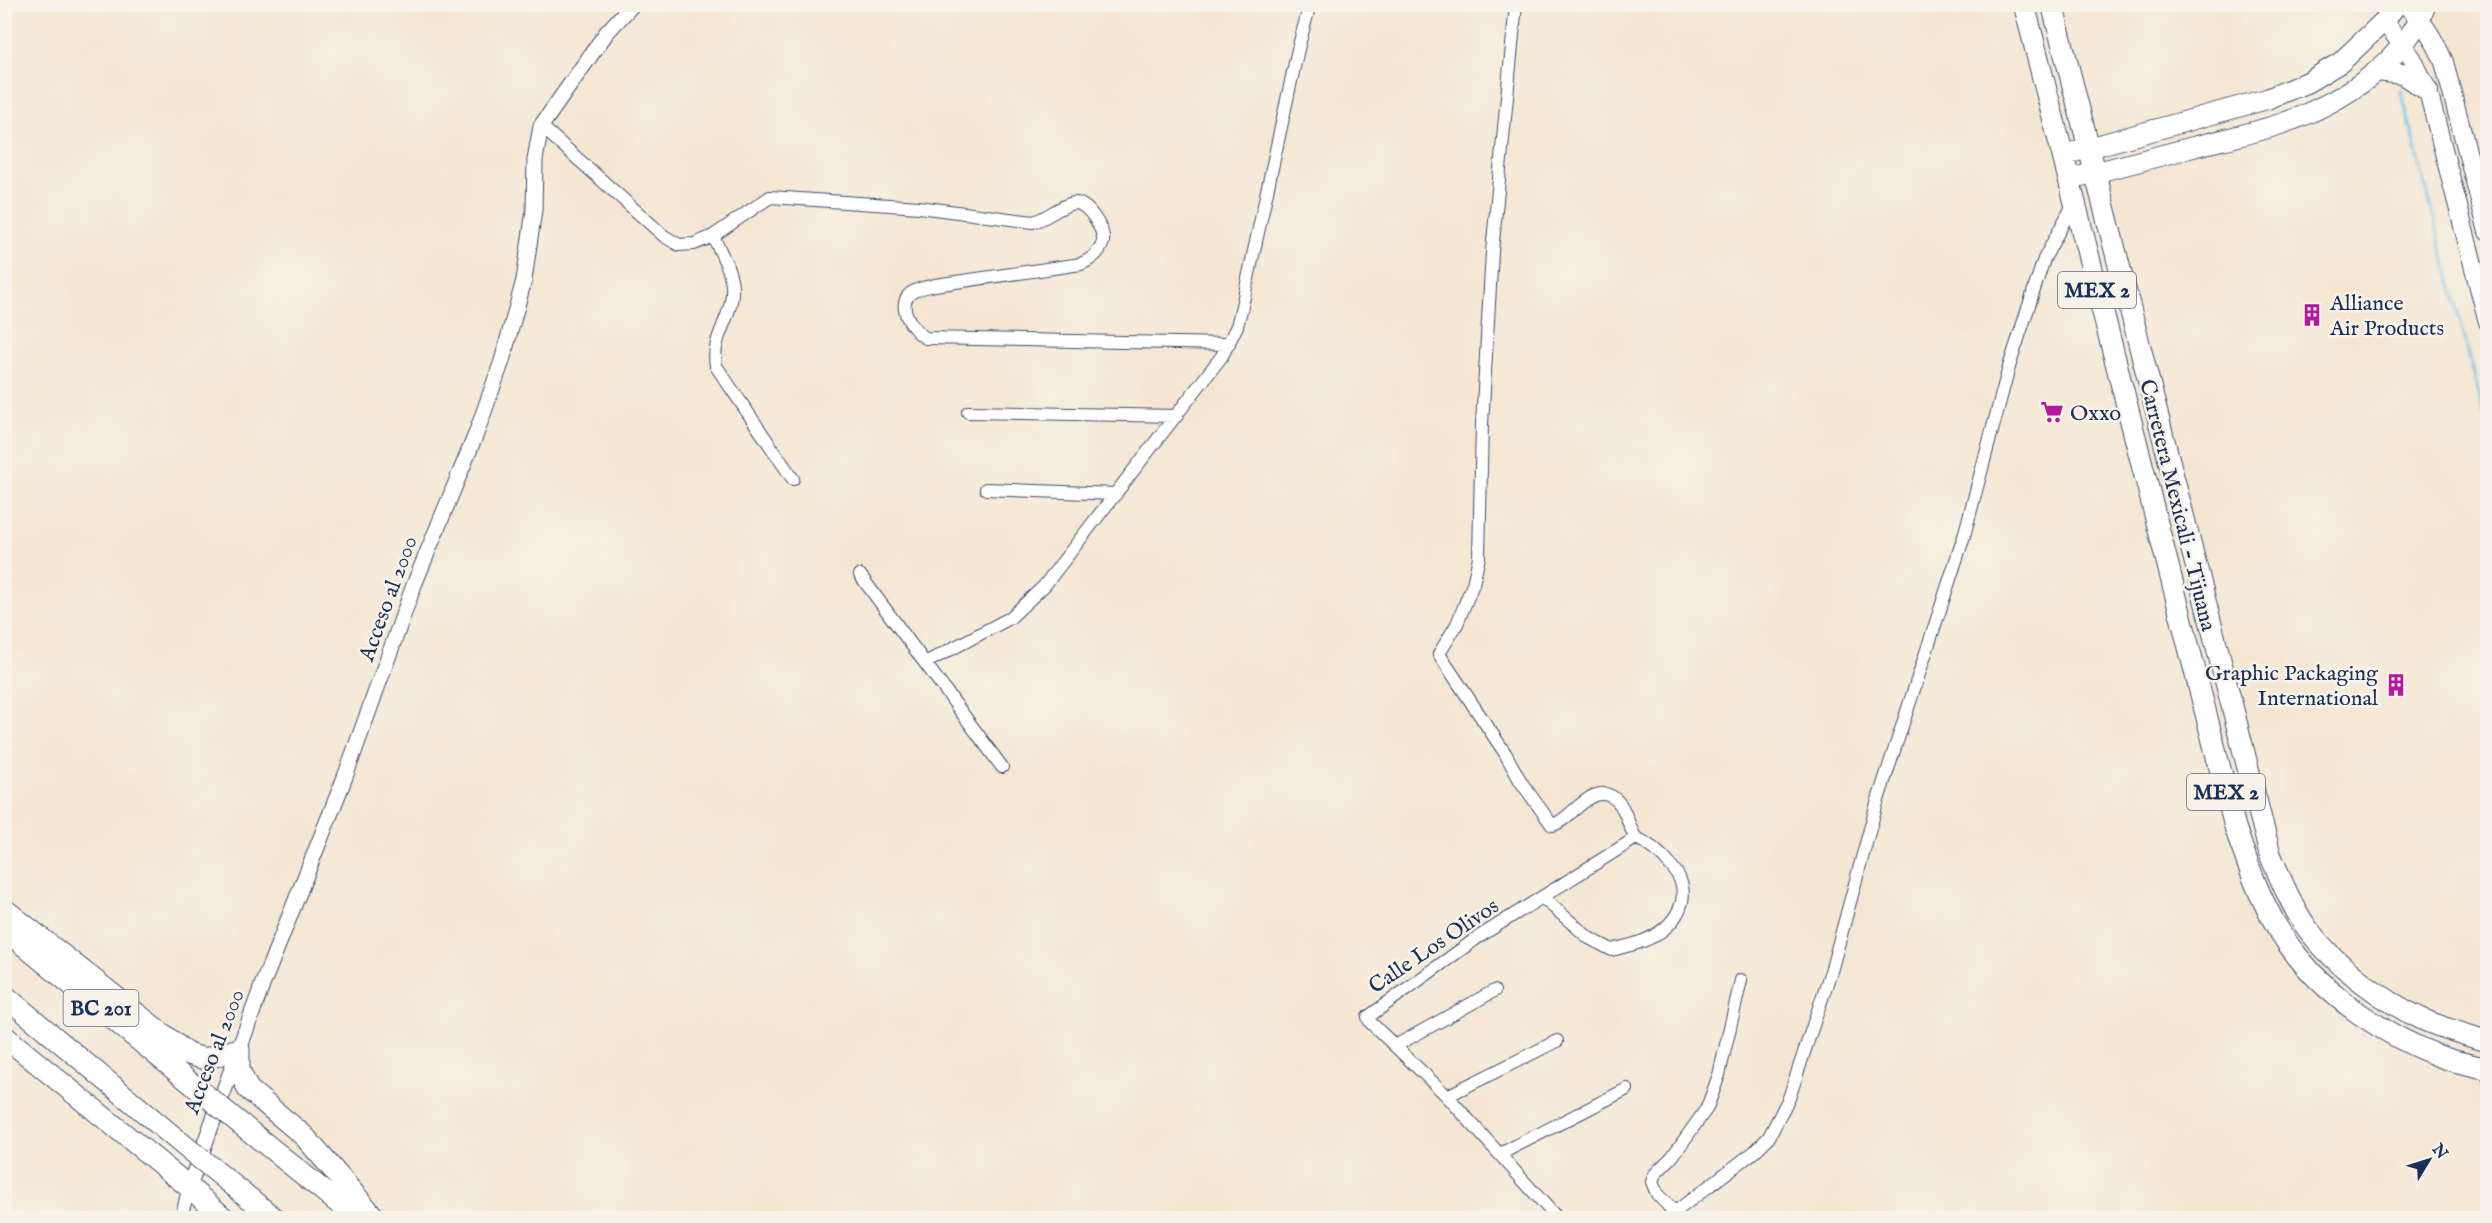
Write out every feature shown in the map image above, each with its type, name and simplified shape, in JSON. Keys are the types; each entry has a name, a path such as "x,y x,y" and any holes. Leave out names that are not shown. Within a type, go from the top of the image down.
{"highway":[{"name":"Carretera Mexicali - Tijuana","path":"2024,4 2235,826 2250,874 2270,913 2298,957 2336,996 2388,1032 2440,1056 2487,1069"},
{"name":"Carretera Mexicali - Tijuana","path":"2052,4 2093,173 2254,800 2270,854 2288,896 2308,930 2381,997 2423,1020 2487,1042"},
{"path":"4,909 188,1054 205,1059 239,1049 239,1070 248,1089 304,1136 375,1218"},
{"name":"BC 201","path":"4,928 357,1218"},
{"name":"BC 201","path":"4,995 274,1218"},
{"path":"4,1036 189,1186 224,1218"}],"main road":[{"path":"2062,155 2267,99 2308,82 2341,62 2384,21 2397,4"},
{"path":"2405,4 2424,12 2444,62 2487,231"},
{"path":"2069,179 2286,122 2332,102 2377,71 2402,45 2424,12"},
{"path":"2384,21 2412,58 2428,91 2487,322"},
{"path":"2377,71 2402,74 2428,91"}],"street":[{"name":"Acceso al 2000","path":"181,1218 189,1186 239,1049 345,777 414,585 476,434 502,361 524,280 534,210 536,160 541,126 607,32 633,4"},
{"path":"925,663 1000,624 1024,607 1044,586 1177,416 1229,344 1242,306 1298,49 1310,4"},
{"path":"1516,4 1492,252 1482,424 1479,556 1473,584 1457,624 1439,654 1505,753 1521,782 1552,825 1559,825 1588,797 1600,795 1615,799 1622,807 1636,838 1648,843 1670,864 1680,877 1685,894 1673,921 1660,932 1643,942 1612,950 1589,938 1544,898"},
{"path":"541,126 664,236 679,245 694,244 713,236 770,197 919,207 1033,222 1044,219 1073,203 1078,203 1086,206 1104,239 1101,248 1092,259 1081,264 934,285 912,292 906,298 905,306 910,325 916,333 926,338 1229,344"},
{"path":"1742,980 1719,1076 1707,1108 1672,1157 1655,1174 1652,1182 1671,1216 1754,1152 1769,1137 1790,1098 1832,968 1877,803 1964,536 2009,367 2044,259 2074,203"},
{"path":"713,236 728,267 732,294 714,350 716,366 793,478"},
{"path":"968,412 1177,416"},
{"path":"986,489 1116,494"},
{"path":"860,575 1002,767"},
{"name":"Calle Los Olivos","path":"1557,1218 1447,1096 1370,1022 1369,1014 1477,938 1544,898 1636,838"},
{"path":"1395,1046 1494,991"},
{"path":"1447,1096 1557,1041"},
{"path":"1500,1154 1627,1089"}],"waterway":[{"path":"2401,90 2488,429"}],"place":[{"name":"Alliance Air Products","path":"2312,315"},
{"name":"Oxxo","path":"2052,412"},
{"name":"Graphic Packaging International","path":"2396,685"}]}
